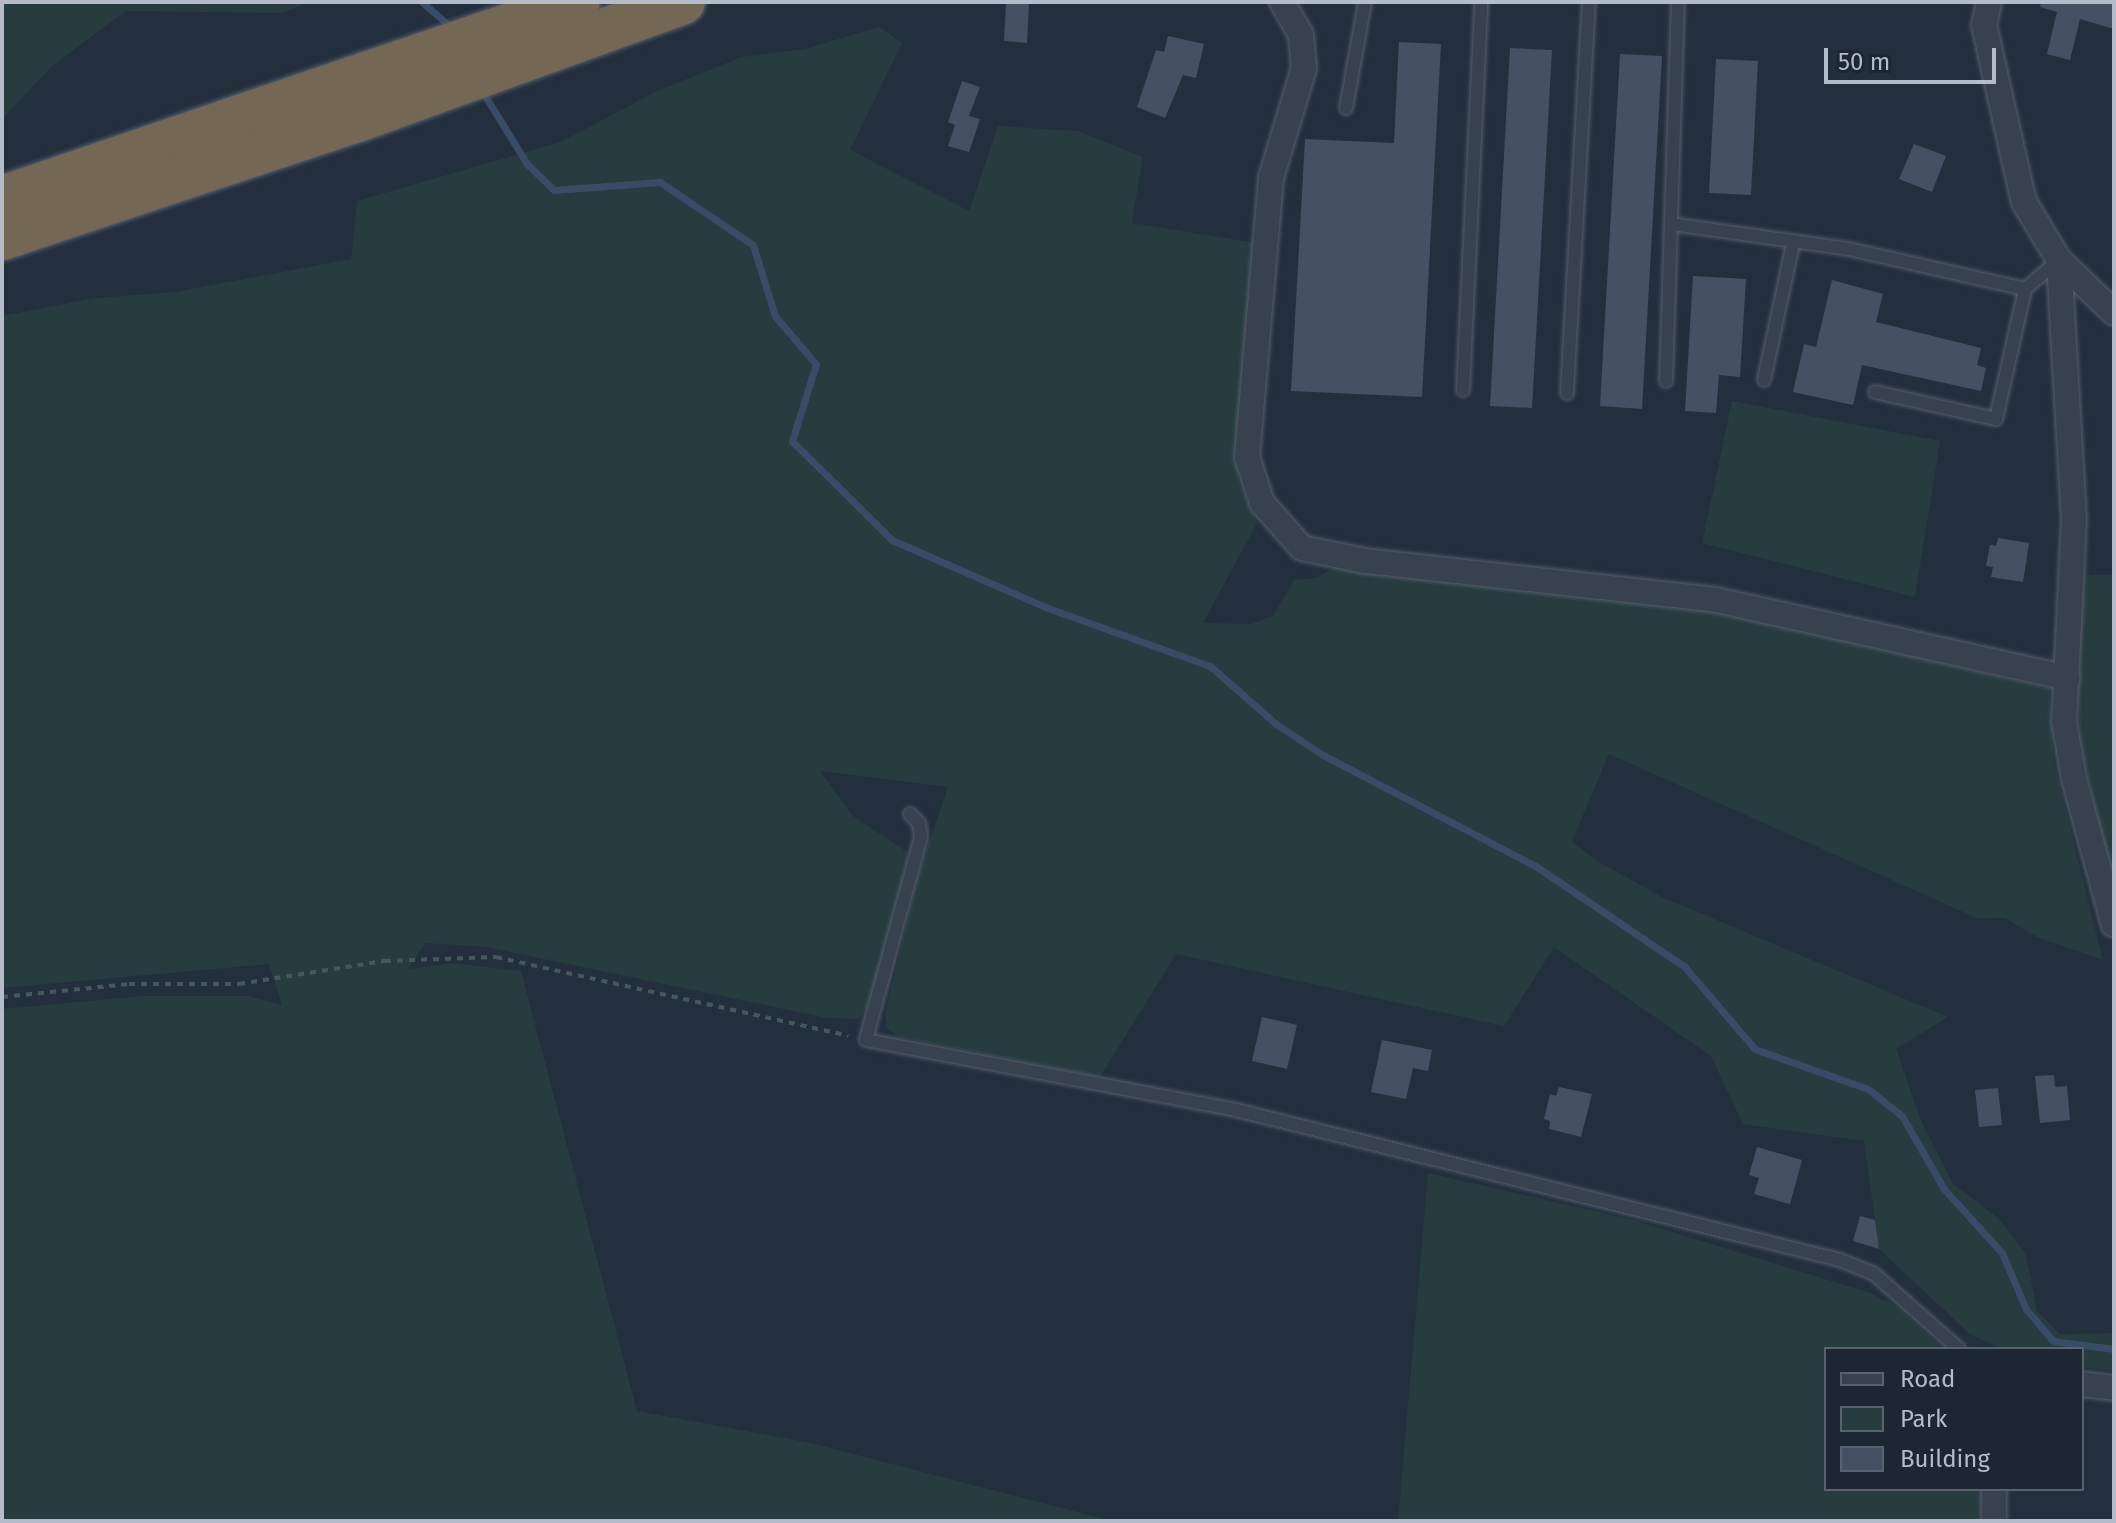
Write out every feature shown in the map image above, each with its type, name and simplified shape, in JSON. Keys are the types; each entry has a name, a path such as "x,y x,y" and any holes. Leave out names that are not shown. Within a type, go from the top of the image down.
{"highway":[{"path":"2,238 570,19 683,2"},
{"path":"2,198 357,100"}],"street":[{"path":"1282,2 1301,35 1304,68 1271,178 1247,457 1262,503 1302,548 1365,561 1716,600 2067,678"},
{"path":"1989,2 1984,25 2024,202 2059,260 2114,313"},
{"path":"2059,260 2074,519 2064,721 2074,779 2114,925"},
{"path":"2084,1384 2114,1388"},
{"path":"1994,1491 1994,1521"}],"lane":[{"path":"1346,108 1365,2"},
{"path":"1463,390 1481,2"},
{"path":"1567,393 1589,2"},
{"path":"1666,381 1678,2"},
{"path":"1671,224 1849,249 2025,289"},
{"path":"1764,380 1793,243"},
{"path":"1875,392 1996,419 2025,289 2059,260"},
{"path":"910,814 919,823 921,837 866,1040 1236,1110 1840,1260 1884,1282 1957,1347"}],"path":[{"path":"2,997 129,984 239,984 385,961 496,957 866,1040"}],"green space":[{"path":"2,2 308,2 283,13 126,11 54,64 2,119"},
{"path":"879,27 902,43 850,150 969,211 998,126 1078,131 1143,157 1132,223 1256,243 1237,455 1239,483 1257,523 1203,623 1251,624 1273,616 1294,580 1316,578 1336,567 1652,591 2049,689 2054,763 2103,960 2037,937 2005,918 1979,919 1609,754 1572,841 1595,860 1664,898 1948,1017 1896,1049 1922,1123 1953,1184 1998,1218 2026,1254 2037,1311 2060,1334 2114,1333 2114,1371 2084,1367 2084,1347 1998,1347 1970,1334 1879,1249 1864,1141 1743,1124 1711,1056 1554,947 1504,1026 1176,954 1100,1077 900,1037 887,1029 885,1015 917,878 948,787 820,771 853,816 909,853 872,998 859,1019 827,1018 487,947 425,943 408,969 453,963 521,971 637,1411 811,1443 1112,1521 2,1521 2,1009 143,996 248,996 282,1005 269,964 2,988 2,316 95,298 175,292 351,259 357,201 561,142 657,91 742,57 805,49"},
{"path":"1732,401 1940,441 1915,597 1702,543"},
{"path":"2084,575 2114,575 2114,891 2080,741 2077,651"},
{"path":"1428,1173 1634,1220 1870,1293 1898,1307 1942,1347 1824,1347 1824,1491 1983,1491 1979,1521 1398,1521"}],"building":[{"path":"1006,2 1029,2 1027,43 1004,41"},
{"path":"2041,2 2114,2 2114,29 2080,19 2070,60 2047,54 2057,12 2040,7"},
{"path":"1168,36 1204,44 1196,78 1183,75 1165,118 1137,107 1156,50 1164,52"},
{"path":"1399,42 1441,44 1422,397 1291,391 1305,139 1394,143"},
{"path":"1510,48 1552,50 1532,408 1490,406"},
{"path":"1620,54 1662,56 1642,409 1600,406"},
{"path":"1716,59 1758,61 1751,195 1709,193"},
{"path":"962,81 980,87 969,116 980,119 969,152 948,146 955,125 948,122"},
{"path":"1914,144 1946,156 1932,192 1899,179"},
{"path":"1693,276 1746,279 1740,377 1719,375 1716,413 1685,411"},
{"path":"1832,280 1883,294 1876,322 1981,348 1977,365 1986,368 1981,391 1862,365 1853,405 1793,392 1804,344 1816,347"},
{"path":"1998,538 2029,543 2023,582 1991,577 1993,567 1986,566 1990,545 1996,546"},
{"path":"1262,1017 1297,1025 1287,1069 1252,1061"},
{"path":"1382,1040 1432,1050 1428,1071 1413,1068 1406,1099 1371,1092"},
{"path":"2054,1075 2055,1087 2067,1086 2070,1120 2040,1123 2035,1076"},
{"path":"1559,1087 1592,1094 1581,1137 1549,1129 1550,1121 1544,1119 1550,1094 1556,1096"},
{"path":"1998,1088 2002,1125 1979,1127 1975,1090"},
{"path":"1757,1147 1802,1160 1790,1204 1754,1194 1759,1178 1749,1175"},
{"path":"1860,1216 1875,1220 1879,1249 1853,1241"}],"waterway":[{"path":"422,2 453,29"},
{"path":"482,91 527,164 554,190 660,182 753,245 775,316 816,364 792,441 892,540 1045,607 1210,666 1276,724 1323,755 1537,867 1684,966 1755,1049 1868,1089 1902,1116 1944,1189 2002,1253 2026,1309 2053,1341 2114,1349"}]}
